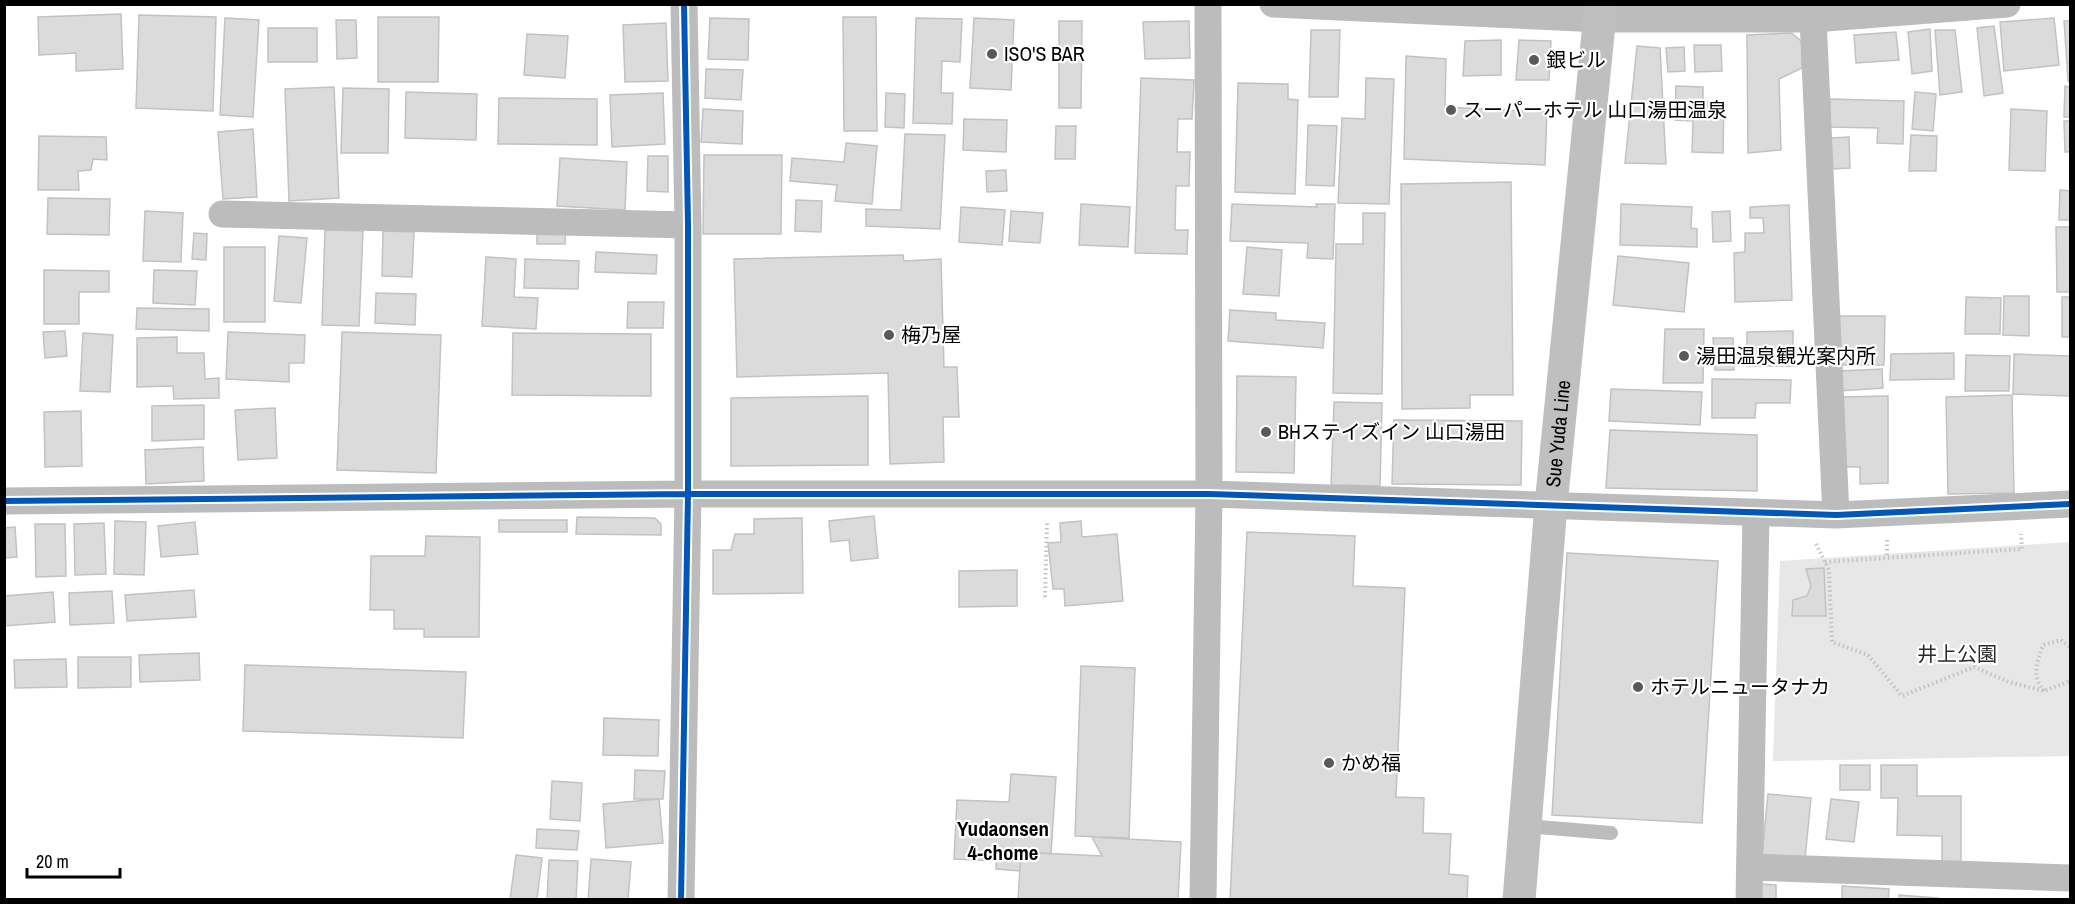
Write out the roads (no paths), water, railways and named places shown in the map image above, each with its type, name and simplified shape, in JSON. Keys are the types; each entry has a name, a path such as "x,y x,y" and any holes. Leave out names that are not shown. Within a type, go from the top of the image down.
{"main road":[{"name":"Sue Yuda Line","path":"1519,900 1551,505 1601,12"}],"street":[{"path":"681,900 688,494 688,225 684,4"},
{"path":"1203,900 1209,494 1208,4"},
{"path":"1273,4 1813,19 2007,4"},
{"path":"1813,19 1836,515"},
{"path":"222,214 688,225"},
{"path":"4,501 688,494 1209,494 1836,515 2070,504"},
{"path":"1749,900 1756,513"},
{"path":"1751,867 2070,878"}],"lane":[{"path":"1526,826 1611,833"}],"place":[{"name":"ISO'S BAR","path":"992,54"},
{"name":"銀ビル","path":"1534,60"},
{"name":"スーパーホテル 山口湯田温泉","path":"1451,110"},
{"name":"梅乃屋","path":"889,335"},
{"name":"湯田温泉観光案内所","path":"1684,356"},
{"name":"BHステイズイン 山口湯田","path":"1266,432"},
{"name":"ホテルニュータナカ","path":"1638,687"},
{"name":"かめ福","path":"1329,763"}],"district":[{"name":"Yudaonsen 4-chome","path":"1003,841"}],"park label":[{"name":"井上公園","path":"1957,654"}]}
